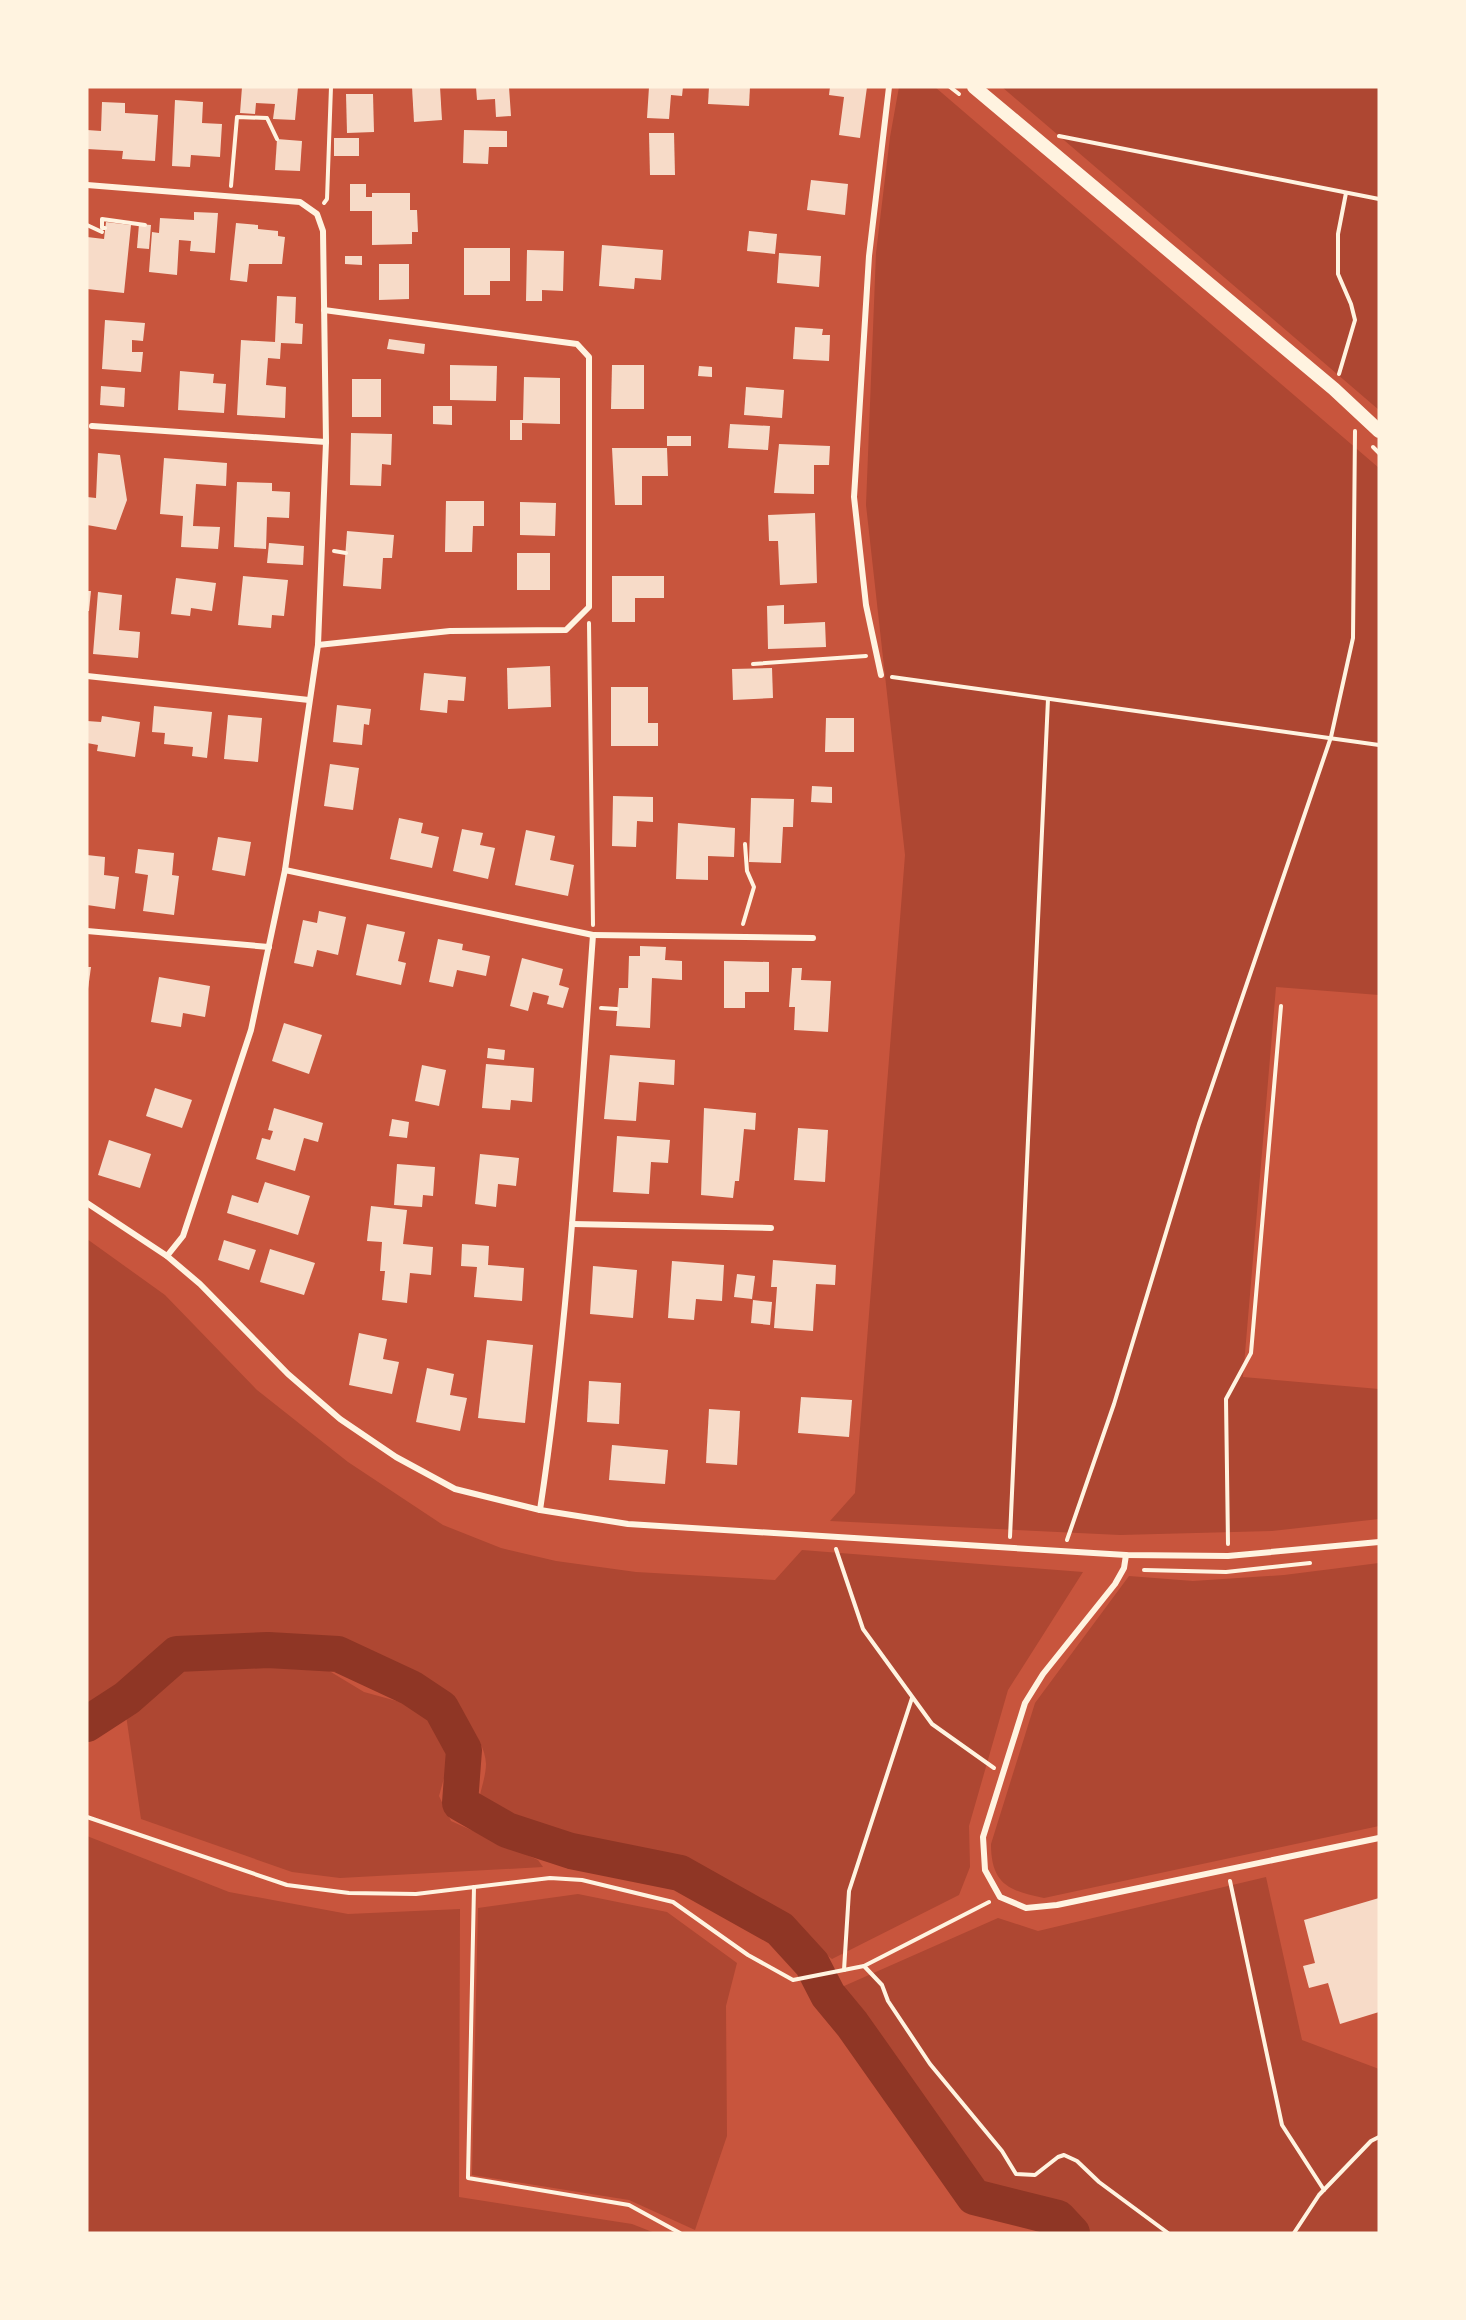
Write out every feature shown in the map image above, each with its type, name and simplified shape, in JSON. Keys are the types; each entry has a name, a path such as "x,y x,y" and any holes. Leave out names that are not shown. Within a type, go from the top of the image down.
{"main road":[{"path":"974,87 1334,389 1379,431"}],"street":[{"path":"881,675 866,605 854,497 869,256 889,87"},
{"path":"87,185 300,202 317,214 323,231 326,442 318,645 285,870 248,1041 183,1236 167,1256"},
{"path":"318,645 450,631 566,630 589,607 589,357 577,344 324,310"},
{"path":"92,426 326,442"},
{"path":"87,676 309,700"},
{"path":"285,870 593,935 813,938"},
{"path":"87,931 269,947"},
{"path":"540,1510 553,1424 572,1224 593,935"},
{"path":"87,1203 167,1256 200,1284 288,1374 340,1419 396,1457 455,1489 540,1510 628,1524 1126,1555 1228,1556 1379,1542"},
{"path":"572,1224 771,1228"},
{"path":"1126,1555 1124,1568 1115,1584 1043,1674 1025,1703 983,1837 985,1870 1000,1897 1026,1908 1056,1905 1379,1838"}],"path":[{"path":"317,214 327,198 331,87"},
{"path":"230,196 237,117 267,118 277,139"},
{"path":"1057,135 1379,199"},
{"path":"1334,389 1355,320 1338,274 1338,234 1346,193"},
{"path":"104,239 102,219 145,225"},
{"path":"87,225 103,230"},
{"path":"1064,1551 1114,1404 1199,1124 1331,737 1353,638 1355,430 1358,413"},
{"path":"589,607 593,935"},
{"path":"753,664 875,655"},
{"path":"881,675 1379,744"},
{"path":"1009,1547 1048,699"},
{"path":"738,936 754,887 747,871 745,844"},
{"path":"1228,1556 1226,1399 1251,1353 1281,1006"},
{"path":"832,1535 863,1629 932,1724 1002,1773"},
{"path":"844,1970 849,1891 912,1697"},
{"path":"87,1816 286,1886 360,1893 416,1894 550,1878 582,1880 673,1902 748,1955 793,1980 864,1966 1000,1897"},
{"path":"1228,1868 1232,1899 1282,2125 1324,2190"},
{"path":"474,1887 468,2178 629,2205 680,2233"},
{"path":"864,1966 882,1985 888,2001 930,2064 1002,2151 1016,2174 1035,2175 1064,2155 1077,2161 1099,2182 1168,2233"},
{"path":"1294,2233 1324,2190 1371,2141 1379,2137"}],"shaded area":[{"path":"899,87 935,87 1379,468 1379,995 1276,987 1243,1377 1379,1389 1379,1519 1272,1531 1120,1535 830,1521 855,1493 905,855 866,505 876,253 890,137"},
{"path":"1002,87 1379,87 1379,410 1365,398"},
{"path":"87,1239 165,1295 257,1390 348,1462 443,1525 501,1548 556,1561 636,1572 775,1580 802,1550 1083,1572 1008,1690 969,1826 970,1867 959,1895 832,1959 764,1910 691,1869 638,1850 570,1840 530,1824 492,1803 480,1795 486,1768 484,1753 472,1728 452,1704 421,1679 382,1668 352,1648 315,1643 261,1642 206,1643 169,1647 147,1657 87,1711"},
{"path":"1379,1563 1379,1826 1044,1898 1021,1892 1004,1883 994,1868 991,1844 1035,1703 1129,1576 1193,1581 1284,1575"},
{"path":"259,1663 326,1669 364,1692 404,1703 434,1724 451,1753 439,1796 451,1821 538,1860 543,1867 340,1878 292,1872 141,1819 126,1715 185,1669"},
{"path":"87,1836 229,1892 348,1914 460,1909 459,2197 632,2224 655,2233 87,2233"},
{"path":"1266,1877 1302,2040 1379,2069 1379,2233 1078,2233 1058,2211 978,2194 835,1990 998,1918 1038,1931"},
{"path":"578,1894 667,1912 737,1963 726,2006 727,2136 695,2230 629,2200 472,2175 478,1908"}],"building":[{"path":"242,87 298,87 295,120 273,119 275,104 256,103 255,114 240,113"},
{"path":"412,87 440,87 442,120 414,122"},
{"path":"476,87 509,87 511,116 496,117 495,99 477,100"},
{"path":"649,87 683,87 682,96 671,95 669,119 647,118"},
{"path":"709,87 750,87 749,106 708,104"},
{"path":"830,87 867,87 860,138 839,135 844,97 829,95"},
{"path":"346,94 373,94 374,132 347,133"},
{"path":"175,100 203,102 202,123 222,124 220,157 191,155 190,167 172,166"},
{"path":"102,102 125,103 125,113 158,115 155,161 122,159 123,151 87,149 87,130 101,131"},
{"path":"464,130 507,131 507,147 489,147 488,164 463,163"},
{"path":"649,133 674,133 675,175 650,175"},
{"path":"334,138 359,138 359,156 334,156"},
{"path":"277,139 302,141 300,171 275,170"},
{"path":"811,180 848,184 845,215 807,210"},
{"path":"350,184 366,184 366,197 372,197 372,193 410,193 410,210 417,210 418,232 412,232 412,244 372,245 372,211 350,211"},
{"path":"194,212 218,213 215,253 190,251 191,241 179,240 177,275 149,272 152,232 159,233 160,218 194,220"},
{"path":"106,222 131,225 124,293 87,289 87,237 104,239"},
{"path":"236,223 258,225 258,229 278,231 278,236 285,237 282,264 249,264 247,282 230,280"},
{"path":"139,224 151,225 149,249 137,248"},
{"path":"749,231 777,234 775,254 747,251"},
{"path":"602,245 663,250 661,280 635,278 634,289 599,286"},
{"path":"464,248 510,248 510,281 490,281 490,295 464,295"},
{"path":"527,250 564,251 563,291 542,290 542,301 526,301"},
{"path":"779,253 821,256 819,287 777,283"},
{"path":"345,256 362,256 362,265 345,264"},
{"path":"379,264 409,264 409,299 379,300"},
{"path":"277,296 296,297 295,323 303,324 302,344 281,343 280,359 268,358 266,385 286,387 285,418 237,415 241,340 275,342"},
{"path":"105,320 145,323 143,341 132,340 132,352 143,352 141,372 102,369"},
{"path":"795,327 823,329 822,335 830,335 829,361 793,359"},
{"path":"389,339 425,344 424,354 387,349"},
{"path":"450,365 497,366 496,401 450,400"},
{"path":"612,365 644,365 644,409 611,409"},
{"path":"699,366 712,367 712,377 698,376"},
{"path":"180,371 214,374 213,383 226,384 224,413 178,410"},
{"path":"524,377 560,378 560,424 522,423 522,440 510,440 510,420 523,420"},
{"path":"352,379 381,379 381,417 352,417"},
{"path":"101,386 125,388 124,407 100,405"},
{"path":"746,387 784,390 782,418 744,415"},
{"path":"433,406 452,406 452,425 433,424"},
{"path":"730,424 770,426 768,450 728,448"},
{"path":"351,433 392,434 391,465 382,464 381,486 350,485"},
{"path":"667,436 691,436 691,446 667,446"},
{"path":"779,444 830,446 829,465 814,465 814,494 774,493"},
{"path":"612,448 667,448 668,476 642,476 642,505 615,505"},
{"path":"98,453 120,455 127,500 116,530 87,525 87,497 96,498"},
{"path":"164,458 227,463 226,486 196,484 193,526 220,527 218,549 181,547 183,516 160,514"},
{"path":"237,482 272,483 272,491 290,492 289,518 267,517 266,549 234,547"},
{"path":"446,501 484,501 484,526 473,526 472,552 445,552"},
{"path":"520,502 556,503 555,536 520,535"},
{"path":"815,513 817,583 780,585 778,541 769,541 768,515"},
{"path":"347,531 394,535 392,558 383,558 381,589 343,586"},
{"path":"269,543 304,546 303,565 267,563"},
{"path":"517,553 550,553 550,590 517,590"},
{"path":"243,576 288,580 284,616 272,615 271,628 238,625"},
{"path":"612,576 664,576 664,598 635,598 635,622 612,622"},
{"path":"176,578 216,583 212,611 191,608 190,616 171,614"},
{"path":"87,591 91,591 89,611 87,611"},
{"path":"98,592 122,595 119,630 140,632 138,658 93,654"},
{"path":"784,605 784,624 825,622 826,647 768,649 767,606"},
{"path":"550,666 551,707 508,709 507,668"},
{"path":"772,668 773,698 733,700 732,669"},
{"path":"424,673 466,677 464,701 448,700 447,713 420,710"},
{"path":"611,687 648,687 648,723 658,723 658,746 611,746"},
{"path":"337,705 371,709 369,725 364,724 362,745 333,742"},
{"path":"154,706 212,712 207,758 192,756 193,747 164,744 165,733 152,732"},
{"path":"228,715 262,718 258,762 224,759"},
{"path":"102,716 140,722 135,757 97,751 98,745 87,743 87,721 101,722"},
{"path":"826,718 854,718 854,752 825,752"},
{"path":"330,764 359,768 353,810 324,806"},
{"path":"812,786 832,787 832,803 811,802"},
{"path":"613,796 653,797 653,822 637,821 636,847 612,846"},
{"path":"751,798 794,799 793,827 783,827 781,863 749,862"},
{"path":"399,818 423,823 421,833 439,837 432,868 390,859"},
{"path":"678,823 735,828 734,857 708,856 708,880 676,879"},
{"path":"462,829 483,833 480,845 495,848 488,879 453,871"},
{"path":"526,830 555,836 550,860 574,865 568,896 515,885"},
{"path":"218,837 251,842 245,876 212,870"},
{"path":"138,849 174,853 172,875 179,876 174,915 143,911 148,875 135,873"},
{"path":"87,855 105,857 104,875 119,877 115,909 87,905"},
{"path":"319,911 346,917 338,955 317,950 313,967 294,963 303,920 317,923"},
{"path":"367,924 405,932 398,961 406,963 401,985 356,975"},
{"path":"438,939 463,944 462,950 490,956 486,976 457,970 453,987 429,982"},
{"path":"640,946 666,947 665,960 682,961 682,980 652,978 650,1028 616,1026 619,988 628,988 629,956 640,956"},
{"path":"522,958 563,969 559,985 569,988 563,1008 547,1004 549,996 533,992 528,1011 510,1006"},
{"path":"724,961 769,962 769,992 745,992 745,1008 724,1008"},
{"path":"87,967 91,967 88,989 87,989"},
{"path":"792,968 802,968 801,980 831,981 828,1032 794,1030 795,1007 789,1007"},
{"path":"159,977 210,986 205,1017 183,1013 181,1027 151,1022"},
{"path":"284,1023 322,1035 309,1074 272,1061"},
{"path":"488,1048 505,1050 504,1060 487,1058"},
{"path":"610,1055 675,1060 674,1085 639,1082 636,1121 604,1119"},
{"path":"486,1064 534,1068 532,1102 511,1100 510,1110 482,1108"},
{"path":"422,1065 446,1070 439,1106 415,1101"},
{"path":"155,1088 192,1100 182,1128 146,1116"},
{"path":"274,1108 323,1123 318,1142 304,1138 295,1171 256,1159 262,1138 270,1140 273,1131 268,1130"},
{"path":"704,1108 756,1113 755,1130 744,1129 739,1181 735,1181 733,1198 701,1195"},
{"path":"392,1119 409,1122 407,1138 389,1136"},
{"path":"798,1128 828,1130 825,1182 794,1180"},
{"path":"617,1136 670,1140 668,1163 651,1162 649,1194 613,1192"},
{"path":"109,1140 151,1154 140,1188 98,1175"},
{"path":"480,1154 519,1158 516,1186 498,1184 496,1207 475,1204"},
{"path":"397,1164 435,1167 433,1196 423,1195 422,1207 394,1205"},
{"path":"265,1182 310,1196 298,1235 227,1213 232,1195 258,1203"},
{"path":"371,1206 407,1210 403,1244 433,1247 431,1275 410,1273 407,1303 382,1300 385,1271 380,1271 382,1242 367,1241"},
{"path":"224,1240 256,1250 249,1270 218,1260"},
{"path":"462,1244 489,1246 488,1265 524,1268 522,1301 474,1297 477,1267 461,1266"},
{"path":"270,1249 315,1263 304,1295 260,1282"},
{"path":"773,1260 836,1265 835,1285 816,1284 813,1331 774,1328 777,1287 771,1287"},
{"path":"672,1261 724,1265 722,1301 696,1299 694,1320 668,1318"},
{"path":"593,1266 637,1270 633,1318 590,1314"},
{"path":"737,1274 755,1276 752,1299 734,1297"},
{"path":"753,1300 772,1302 770,1325 751,1323"},
{"path":"359,1333 387,1339 383,1359 399,1362 392,1394 349,1385"},
{"path":"487,1340 533,1345 525,1423 478,1418"},
{"path":"427,1368 454,1374 450,1395 467,1398 460,1431 416,1422"},
{"path":"589,1381 621,1383 619,1424 587,1422"},
{"path":"801,1397 852,1400 849,1437 798,1433"},
{"path":"709,1409 740,1411 737,1465 706,1463"},
{"path":"612,1445 668,1450 665,1484 609,1480"},
{"path":"1379,1898 1379,2012 1340,2024 1328,1983 1309,1988 1303,1966 1315,1963 1304,1920"}],"waterway":[{"path":"87,1724 127,1698 177,1654 268,1650 338,1654 411,1688 441,1708 464,1750 460,1803 507,1830 571,1851 680,1873 780,1929 812,1964 828,1995 852,2024 974,2197 1058,2218 1072,2233"}]}
